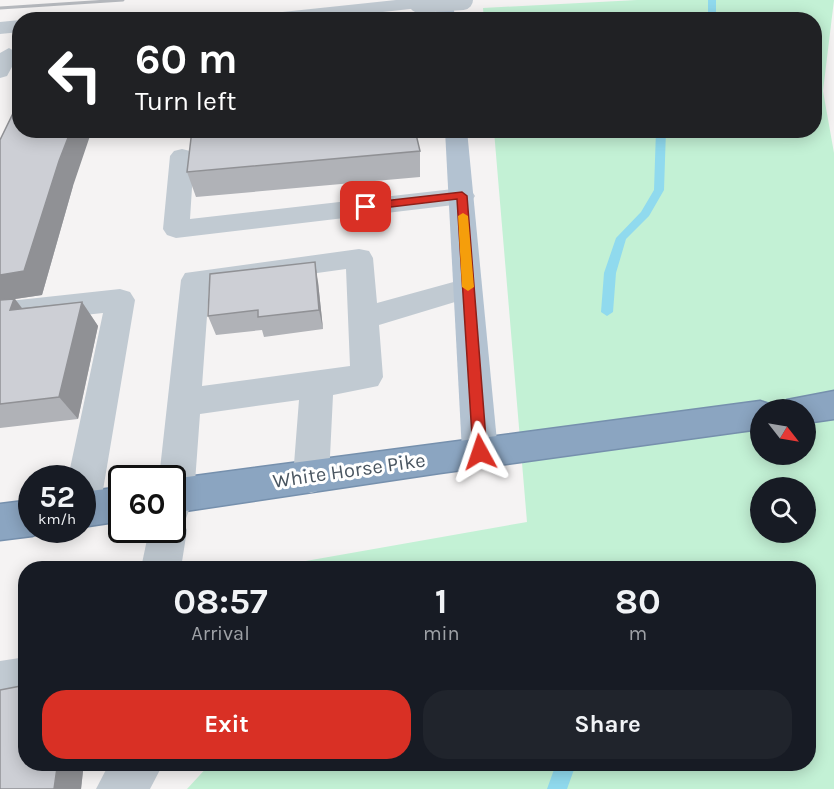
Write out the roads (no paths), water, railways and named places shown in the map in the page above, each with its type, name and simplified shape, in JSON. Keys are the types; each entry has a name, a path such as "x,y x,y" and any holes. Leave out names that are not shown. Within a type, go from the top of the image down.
{"highway":[{"path":"816,408 834,405"},
{"name":"White Horse Pike","path":"186,505 310,477 750,416"},
{"path":"0,522 18,520"}],"main road":[{"path":"457,138 480,452"}],"street":[{"path":"331,12 464,0"},
{"path":"0,72 9,53"},
{"path":"182,156 176,229 462,196"},
{"path":"177,465 195,280 359,258 367,377 185,402"},
{"path":"363,318 468,288"},
{"path":"0,313 120,300 89,465"},
{"path":"310,477 317,384"},
{"path":"162,561 166,543"},
{"path":"0,683 18,680"},
{"path":"120,789 134,771"}],"waterway":[{"path":"712,0 712,12"},
{"path":"607,312 610,273 621,238 645,214 659,190 661,138"},
{"path":"557,789 563,771"}],"railway":[{"path":"0,8 123,0"}]}
